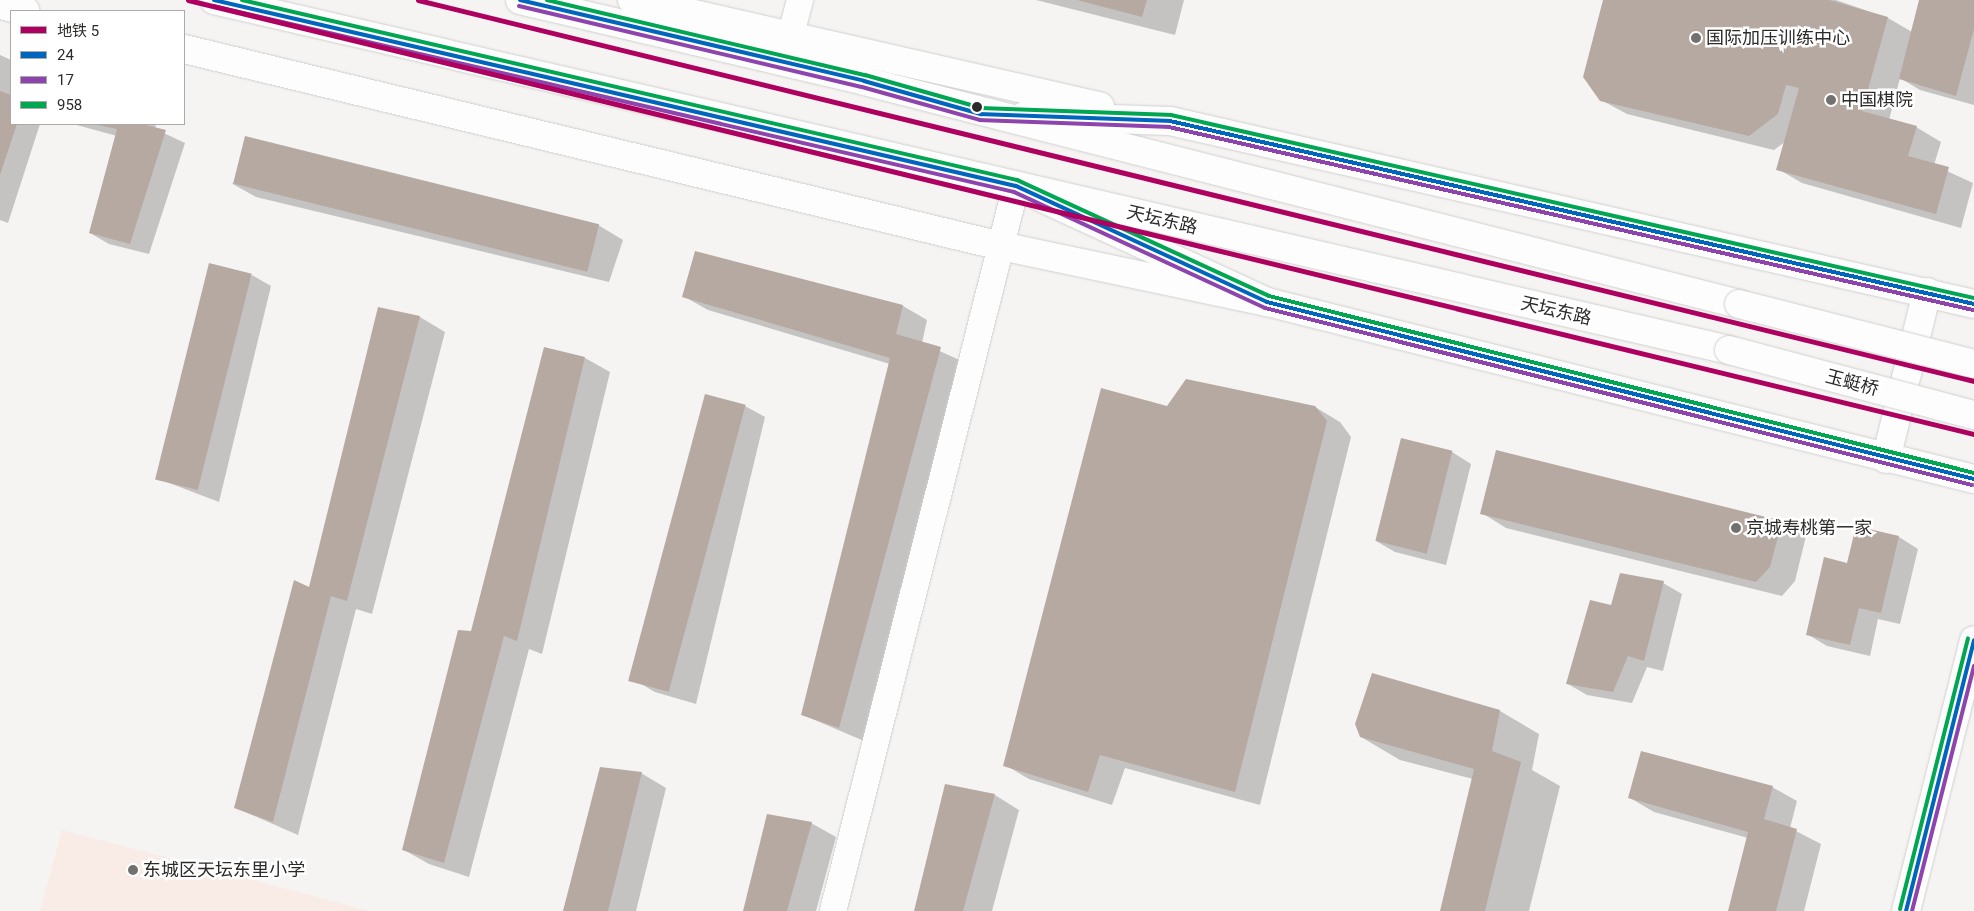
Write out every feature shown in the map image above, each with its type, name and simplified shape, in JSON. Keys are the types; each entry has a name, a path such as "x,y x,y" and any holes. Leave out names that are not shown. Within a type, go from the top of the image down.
{"street":[{"name":"天坛东路","path":"214,0 1729,350"},
{"path":"520,0 1170,121 1974,304"},
{"path":"632,0 981,114 1974,364"},
{"path":"787,50 800,0"},
{"path":"0,5 21,10"},
{"path":"185,49 1001,246 1267,302 1886,459 1974,479"},
{"path":"981,114 1170,121"},
{"path":"833,911 1016,186 1267,302"},
{"path":"1886,459 1926,292"},
{"name":"玉蜓桥","path":"1729,350 1974,415"},
{"path":"1906,911 1974,640"}],"shaded area":[{"name":"东城区天坛东里小学","path":"62,830 370,911 40,911"}],"building":[{"path":"1077,0 1147,0 1142,17"},
{"path":"1603,0 1829,0 1888,17 1862,111 1917,126 1908,156 1949,167 1936,214 1776,170 1799,88 1786,85 1778,114 1749,136 1600,101 1583,77"},
{"path":"1919,0 1974,0 1974,29 1956,96 1899,79"},
{"path":"0,91 10,95 10,125 17,125 0,175"},
{"path":"98,125 146,125 166,130 130,244 89,233 117,129"},
{"path":"245,136 599,224 587,272 233,184"},
{"path":"695,251 903,305 896,334 941,347 839,728 801,715 890,358 682,297"},
{"path":"209,263 252,274 198,490 155,479"},
{"path":"378,307 420,316 347,601 331,596 273,822 234,808 294,580 309,587"},
{"path":"544,347 585,357 517,641 504,636 444,863 402,850 458,630 471,631"},
{"path":"1186,379 1315,406 1327,421 1235,792 1100,755 1088,792 1003,766 1101,388 1167,406"},
{"path":"705,394 746,405 669,692 628,681"},
{"path":"1401,438 1452,451 1427,554 1375,541"},
{"path":"1496,450 1782,521 1770,567 1756,582 1480,514"},
{"path":"1856,526 1899,536 1881,613 1859,608 1850,645 1806,635 1824,557 1847,563"},
{"path":"1620,573 1664,581 1644,661 1628,656 1613,692 1566,684 1590,600 1611,605"},
{"path":"1372,673 1500,710 1492,751 1521,762 1485,911 1440,911 1474,769 1360,737 1355,724"},
{"path":"1641,751 1773,786 1764,819 1797,829 1776,911 1728,911 1748,832 1628,798"},
{"path":"600,767 642,772 608,911 563,911"},
{"path":"945,784 995,794 963,911 914,911"},
{"path":"767,814 812,822 787,911 743,911"}],"metro line":[{"name":"5","path":"188,0 1974,434"},
{"name":"5","path":"418,0 1974,381"}],"transit line":[{"name":"24","path":"214,0 1016,186 1267,302 1974,479"},
{"name":"958","path":"242,0 1017,180 1269,296 1974,473"},
{"name":"24","path":"520,0 864,81 981,114 1170,121 1974,304"},
{"name":"958","path":"547,0 865,75 982,108 1171,115 1974,298"},
{"name":"17","path":"213,6 1014,192 1265,308 1972,485"},
{"name":"17","path":"519,6 862,87 980,120 1169,127 1973,310"},
{"name":"958","path":"1900,909 1968,638"},
{"name":"24","path":"1906,911 1974,640"},
{"name":"17","path":"1912,911 1974,666"}],"place":[{"name":"国际加压训练中心","path":"1696,38"},
{"name":"中国棋院","path":"1831,100"},
{"name":"京城寿桃第一家","path":"1736,528"},
{"name":"东城区天坛东里小学","path":"133,870"}]}
